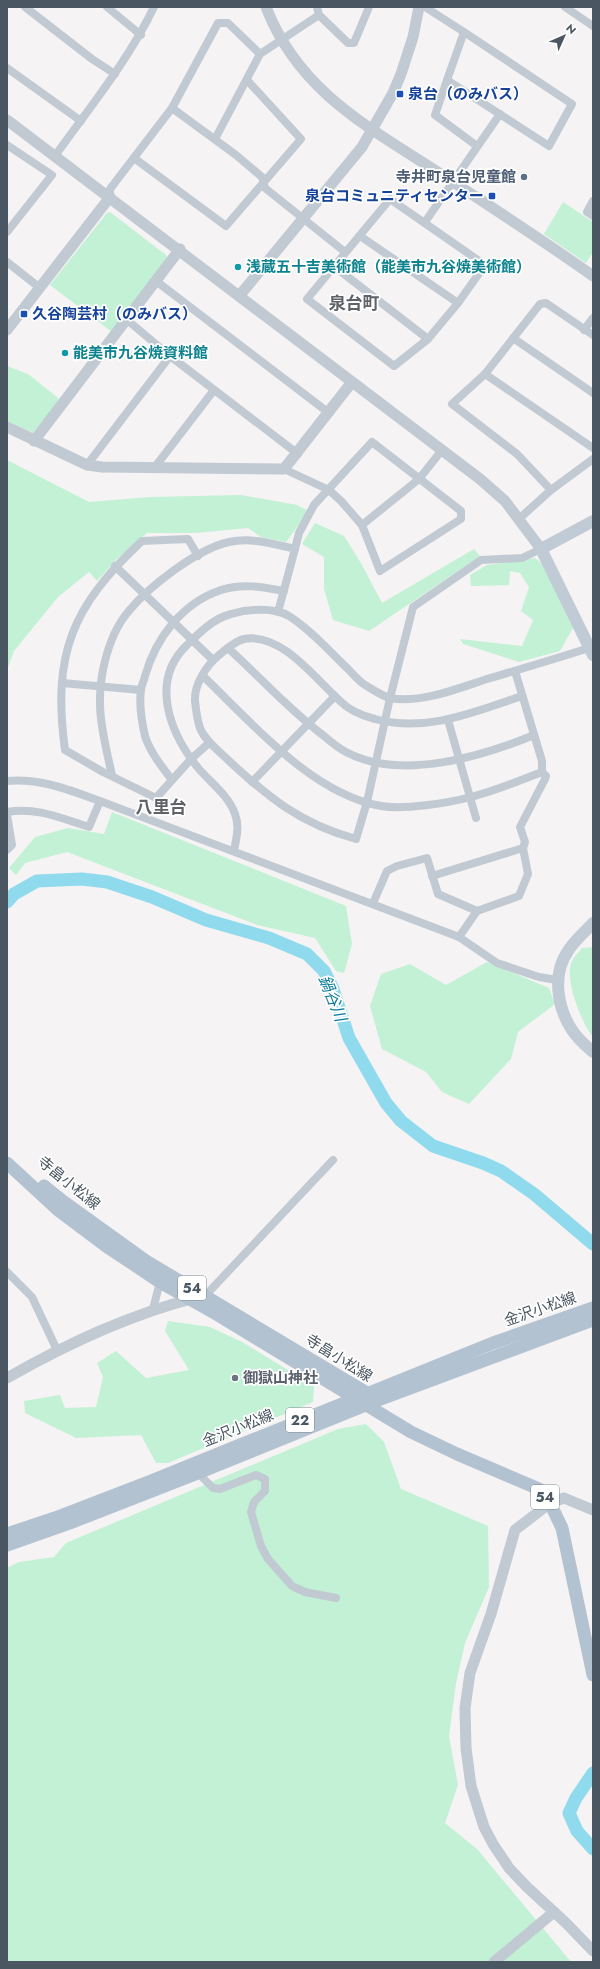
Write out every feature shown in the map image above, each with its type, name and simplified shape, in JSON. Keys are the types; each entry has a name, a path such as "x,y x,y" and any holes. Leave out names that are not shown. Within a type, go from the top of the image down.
{"main road":[{"path":"591,652 541,549 593,521"},
{"path":"593,923 568,951 561,965 558,980 561,1007 572,1030 593,1052"},
{"name":"寺畠小松線","path":"7,1153 64,1202 146,1261 205,1296 365,1400 380,1414 457,1454 539,1489 550,1503 562,1528 593,1675"},
{"name":"寺畠小松線","path":"7,1163 58,1210 106,1246 160,1282 365,1400"},
{"name":"金沢小松線","path":"7,1545 75,1521 198,1473 493,1343 593,1308"},
{"name":"金沢小松線","path":"7,1534 55,1518 365,1400 593,1320"}],"street":[{"path":"25,7 92,59 115,74"},
{"path":"106,7 140,35"},
{"path":"55,156 115,74 140,35 154,7"},
{"path":"266,7 282,41 302,70 327,97 372,130 542,240 593,276"},
{"path":"215,139 260,54 282,41 318,11 348,43 354,43 369,7"},
{"path":"240,295 362,148 393,93 401,74 413,37 418,7"},
{"path":"426,7 572,104 549,146 448,80"},
{"path":"565,7 593,26"},
{"path":"7,330 110,197 110,189 172,108 218,23 228,23 260,54"},
{"path":"464,32 435,115 477,146"},
{"path":"7,68 80,121"},
{"path":"134,158 226,226 301,139 247,80"},
{"path":"172,108 215,139 262,177 265,188 345,252"},
{"path":"425,222 452,181 500,114"},
{"path":"7,120 180,249 480,479 505,501 520,518 541,549 522,558 481,560 413,607 390,698 386,720 367,802 356,839 318,827 298,816 252,782 209,743 200,729 196,711 195,692 213,660 228,648 244,639 261,640 284,649 298,659 335,696 359,714 376,720 386,720 408,724 448,720 522,696"},
{"path":"7,145 52,174 7,232"},
{"path":"390,199 425,222 485,265 458,303 428,338 394,366 307,299 390,199"},
{"path":"593,201 587,212 593,216"},
{"path":"360,236 458,303"},
{"path":"34,441 180,249"},
{"path":"7,262 40,288"},
{"path":"335,267 428,338"},
{"path":"156,282 329,413"},
{"path":"551,490 517,454 452,404 485,374 540,304 546,303 593,335"},
{"path":"584,330 593,318"},
{"path":"126,319 170,356 298,454"},
{"path":"513,338 593,394"},
{"path":"87,465 170,356"},
{"path":"485,374 593,448"},
{"path":"284,469 298,454 352,382"},
{"path":"155,467 214,390"},
{"path":"7,427 87,465 102,467 284,469 329,490 362,525 380,571 461,519 461,511 372,442 329,490 314,505 299,533 278,612"},
{"path":"362,525 420,479 442,450"},
{"path":"520,518 551,490 593,459"},
{"path":"198,556 188,539 142,541 115,566 93,594 76,622 69,639 62,683 61,707 65,750 156,798 191,759 209,743"},
{"path":"112,775 104,747 100,718 101,687 105,662 115,633 127,613 145,594 193,557 229,542 254,541 295,549"},
{"path":"115,566 213,660"},
{"path":"172,780 145,737 141,690 148,664 161,639 173,622 184,611 221,590 242,586 264,587 284,591"},
{"path":"234,851 238,826 232,806 191,759 170,717 166,700 166,683 169,671 174,661 192,640 211,625 232,613 256,610 278,612 288,615 312,635 364,684 390,698 432,696 515,671 591,652"},
{"path":"228,648 308,724 344,752 375,763 416,765 460,758 516,742 534,735"},
{"path":"459,937 477,911 519,896 528,874 523,848 525,842 520,827 546,776 542,772 542,761 515,671"},
{"path":"203,676 282,751 314,777 331,788 381,806 398,807 471,797 542,772"},
{"path":"62,683 141,690"},
{"path":"252,782 335,696"},
{"path":"448,720 476,818"},
{"path":"7,781 24,780 48,783 234,851 459,937 497,963 540,978 558,980"},
{"path":"7,850 12,845 7,813 24,809 38,811 89,827 100,802"},
{"path":"432,876 523,848"},
{"path":"373,904 388,871 397,866 427,858 438,894 477,911"},
{"path":"7,1378 57,1350 153,1309 205,1296 333,1160"},
{"path":"7,1272 32,1297 57,1350"},
{"path":"153,1309 160,1282"},
{"path":"198,1473 213,1488 220,1489 256,1475 265,1479 265,1491 254,1502 251,1512 261,1546 268,1559 292,1586 305,1592 336,1598"},
{"path":"593,1510 564,1498 550,1503 515,1530 491,1614 470,1674 466,1692 465,1728 471,1786 484,1827 493,1844 509,1868 593,1951"},
{"path":"494,1962 554,1912"}],"green space":[{"path":"563,202 593,222 593,252 586,263 544,234"},
{"path":"110,212 166,255 167,258 112,332 50,285 107,213"},
{"path":"7,366 28,374 58,398 59,402 33,433 7,421"},
{"path":"7,460 89,502 150,497 241,495 297,505 309,511 286,542 261,537 248,528 196,533 147,533 116,560 97,581 89,572 58,597 14,651 7,670"},
{"path":"315,523 344,536 362,565 382,603 474,549 480,556 369,631 333,620 324,589 324,557 302,544"},
{"path":"535,558 543,565 573,628 560,651 519,662 463,644 460,639 522,646 533,620 521,611 529,587 520,573 510,571 509,585 471,586 470,575 487,565"},
{"path":"112,812 346,906 352,944 344,973 336,971 315,938 257,925 67,852 25,863 16,875 9,868 35,837 68,828 104,834"},
{"path":"593,947 593,1037 584,1022 572,991 570,971 571,964 575,956 582,948"},
{"path":"487,962 549,988 555,1004 518,1032 511,1059 469,1104 442,1092 426,1072 382,1049 370,1006 381,974 410,964 446,985"},
{"path":"168,1321 210,1327 242,1342 314,1386 313,1402 168,1463 156,1463 141,1435 76,1438 25,1413 24,1401 60,1395 65,1408 96,1407 103,1377 97,1363 116,1351 146,1378 189,1370 165,1331"},
{"path":"366,1424 384,1442 401,1489 488,1526 489,1587 465,1643 456,1683 449,1736 458,1785 445,1823 477,1849 571,1962 7,1962 7,1568 19,1562 54,1557 66,1543 338,1429"}],"waterway":[{"name":"鍋谷川","path":"7,902 14,894 37,881 82,879 107,882 152,897 206,920 269,938 307,954 324,971 333,989 349,1038 386,1103 401,1121 433,1146 483,1163 501,1171 534,1194 593,1244"},
{"name":"鍋谷川","path":"593,1773 576,1798 569,1813 577,1831 593,1849"}],"place":[{"name":"泉台（のみバス）","path":"400,94"},
{"name":"寺井町泉台児童館","path":"524,177"},
{"name":"泉台コミュニティセンター","path":"492,196"},
{"name":"浅蔵五十吉美術館（能美市九谷焼美術館）","path":"238,267"},
{"name":"久谷陶芸村（のみバス）","path":"24,314"},
{"name":"能美市九谷焼資料館","path":"65,353"},
{"name":"御獄山神社","path":"235,1378"}],"district":[{"name":"泉台町","path":"354,303"},
{"name":"八里台","path":"161,807"}]}
